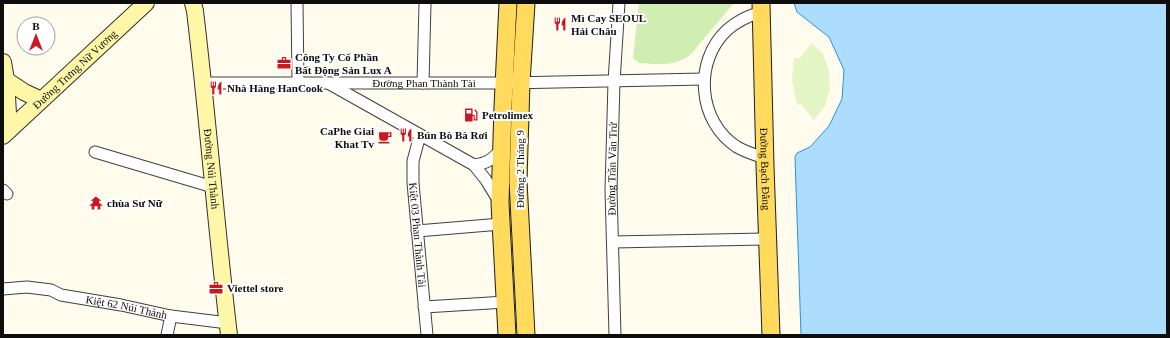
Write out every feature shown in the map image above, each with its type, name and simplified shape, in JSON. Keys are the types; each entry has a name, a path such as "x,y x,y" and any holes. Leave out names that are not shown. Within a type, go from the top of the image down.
{"main road":[{"name":"Đường Trưng Nữ Vương","path":"6,133 146,3"},
{"name":"Đường Núi Thành","path":"193,3 196,12 204,83 228,329"},
{"name":"Đường 2 Tháng 9","path":"507,335 500,203 508,3"},
{"name":"Đường 2 Tháng 9","path":"526,3 521,83 518,181 526,335"},
{"name":"Đường Bạch Đằng","path":"761,7 771,335"},
{"path":"3,62 6,80 6,133"},
{"path":"6,80 24,92 41,100"}],"street":[{"path":"297,3 298,82"},
{"path":"423,83 425,3"},
{"name":"Đường Trần Văn Trứ","path":"615,335 611,190 614,82 619,3"},
{"path":"761,7 737,23 722,36 710,53 704,79 704,95 708,110 715,124 724,136 736,146 750,154 765,158"},
{"name":"Đường Phan Thành Tài","path":"204,83 521,83 704,79"},
{"name":"Đường Phan Thành Tài","path":"328,83 474,165 486,180 500,203"},
{"name":"Kiệt 03 Phan Thành Tài","path":"420,135 413,161 413,183 427,335"},
{"path":"474,165 486,164 491,161 501,150"},
{"path":"95,152 213,187"},
{"path":"417,231 501,224"},
{"path":"613,242 768,239"},
{"name":"Kiệt 62 Núi Thành","path":"3,290 27,287 51,290 61,295 121,305 228,329"},
{"path":"424,307 506,302"},
{"path":"167,335 172,316"}],"green space":[{"path":"639,3 734,3 690,55 684,59 672,63 659,64 639,63 633,58"},
{"path":"812,43 823,54 829,71 830,89 825,106 814,120 801,104 797,105 792,81 794,58 800,58"}],"water":[{"path":"794,3 1167,3 1167,335 801,335 795,157 797,153 810,147 829,126 842,99 844,70 829,37 797,12"}],"place":[{"name":"Mì Cay SEOUL Hải Châu","path":"560,24"},
{"name":"Công Ty Cổ Phần Bất Động Sản Lux A","path":"284,63"},
{"name":"Nhà Hàng HanCook","path":"216,88"},
{"name":"Petrolimex","path":"471,115"},
{"name":"Bún Bò Bà Rơi","path":"406,135"},
{"name":"CaPhe Giai Khat Tv","path":"385,137"},
{"name":"chùa Sư Nữ","path":"96,203"},
{"name":"Viettel store","path":"216,288"}]}
